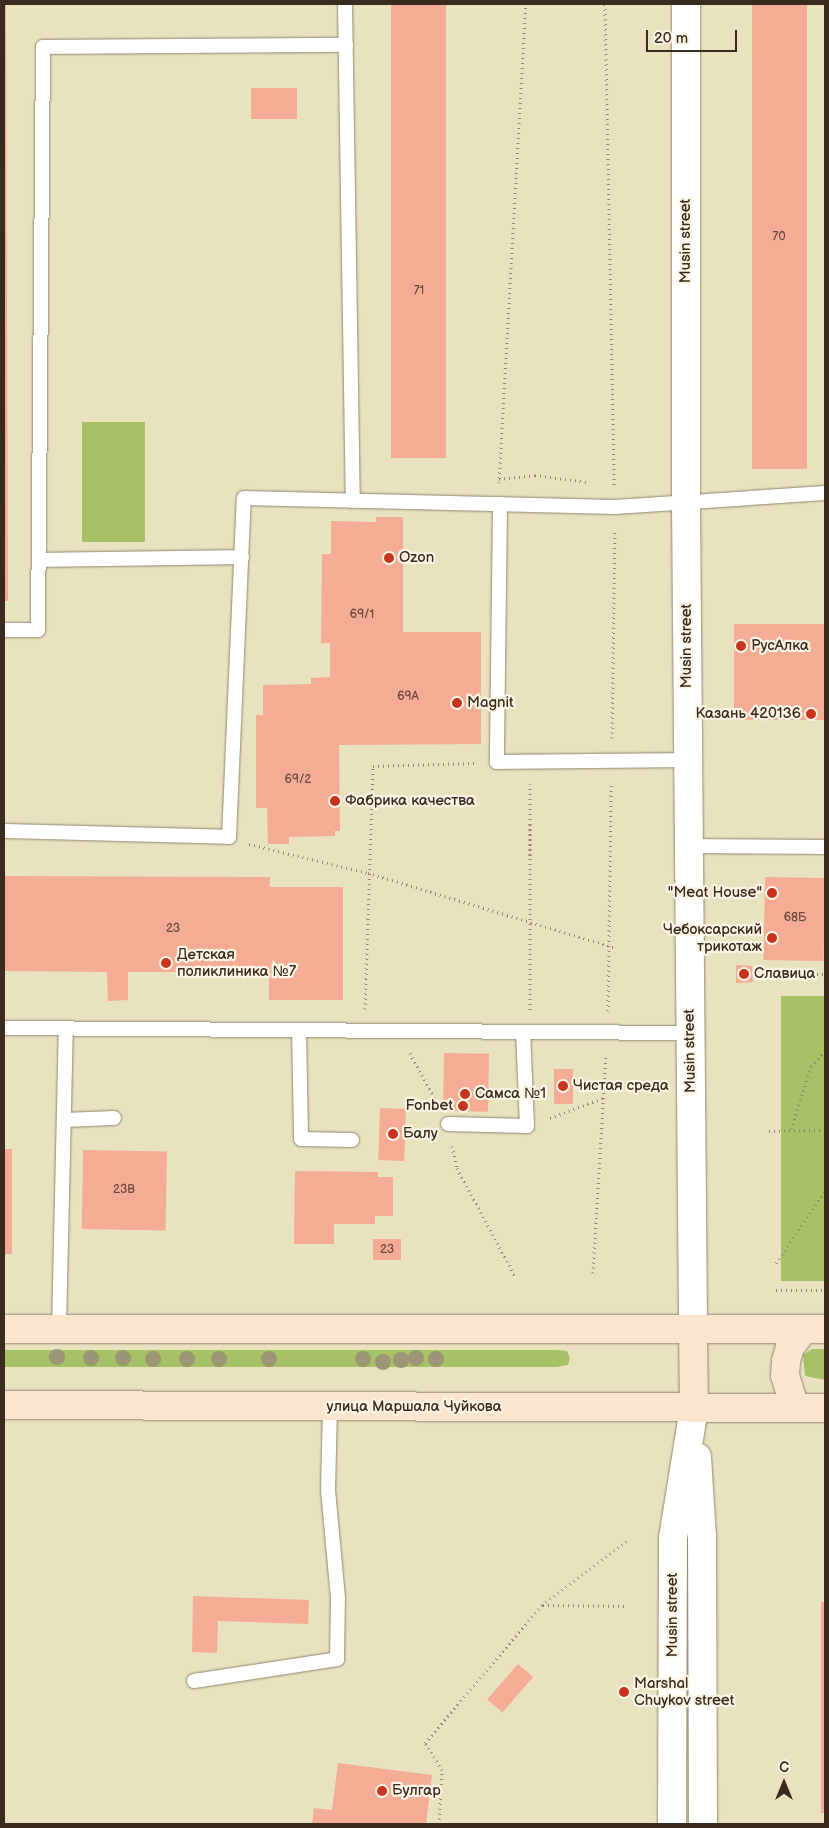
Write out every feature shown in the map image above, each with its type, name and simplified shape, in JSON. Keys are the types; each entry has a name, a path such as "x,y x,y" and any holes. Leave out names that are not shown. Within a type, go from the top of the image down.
{"main road":[{"path":"4,1329 815,1329"},
{"name":"Musin street","path":"693,1329 694,1408"},
{"path":"795,1408 785,1375 786,1361 790,1347 815,1329"},
{"name":"улица Маршала Чуйкова","path":"4,1405 825,1408"}],"street":[{"name":"Musin street","path":"686,4 686,503 693,1329"},
{"name":"Musin street","path":"672,1824 673,1538 694,1408"},
{"name":"Musin street","path":"694,1408 702,1536 703,1824"}],"lane":[{"path":"345,4 353,501"},
{"path":"4,630 38,630 43,47 346,45"},
{"path":"4,831 229,837 244,498 615,507 686,503 739,496 825,493"},
{"path":"500,504 497,762 688,760"},
{"path":"39,560 242,558"},
{"path":"688,846 825,847"},
{"path":"4,1028 689,1033"},
{"path":"59,1329 66,1028"},
{"path":"299,1030 301,1140 352,1140"},
{"path":"448,1124 527,1126 523,1032"},
{"path":"64,1120 114,1118"},
{"path":"194,1681 337,1659 338,1598 328,1490 330,1406"}],"path":[{"path":"500,504 498,479 526,4"},
{"path":"593,1273 611,947 611,761 615,507 605,4"},
{"path":"364,1030 373,766 497,762"},
{"path":"523,1032 530,1016 530,762"},
{"path":"229,837 253,846 368,873 616,948"},
{"path":"762,974 825,974"},
{"path":"790,1129 811,1066 825,1051"},
{"path":"527,1126 603,1098"},
{"path":"769,1131 790,1129 825,1130"},
{"path":"776,1263 825,1191"},
{"path":"776,1290 825,1290"},
{"path":"440,1824 442,1770 425,1743 542,1605 627,1541"},
{"path":"542,1605 627,1606"}],"green space":[{"path":"82,422 145,422 145,542 82,542"},
{"path":"781,996 825,996 825,1281 781,1281"},
{"path":"812,1349 825,1349 825,1380 805,1376 803,1355"},
{"path":"4,1350 558,1350 567,1351 570,1358 568,1365 557,1367 4,1367"}],"building":[{"path":"4,4 6,4 8,601 4,601"},
{"path":"391,4 446,4 446,458 391,458"},
{"path":"752,4 807,4 807,469 752,469"},
{"path":"251,88 297,88 297,119 251,119"},
{"path":"376,517 403,517 403,632 481,632 481,744 339,745 340,831 335,831 335,836 289,837 289,844 268,844 267,808 256,808 256,715 263,715 263,685 311,684 311,678 330,677 330,643 321,643 322,554 331,554 331,521 376,522"},
{"path":"734,624 825,624 825,720 734,720"},
{"path":"4,876 270,877 270,887 343,887 343,1000 269,1000 269,972 128,972 128,1000 108,1001 107,972 4,971"},
{"path":"765,877 825,878 824,961 764,960"},
{"name":"Славица","path":"736,965 752,966 753,982 736,983"},
{"path":"444,1053 489,1054 488,1112 443,1111"},
{"name":"Чистая среда","path":"554,1069 573,1069 573,1104 554,1104"},
{"path":"380,1108 406,1109 404,1161 378,1160"},
{"path":"4,1149 12,1149 12,1254 4,1254"},
{"path":"83,1150 167,1151 166,1230 82,1229"},
{"path":"295,1171 378,1172 378,1177 393,1177 393,1216 375,1216 375,1224 334,1224 334,1244 294,1244"},
{"path":"373,1239 401,1239 401,1260 373,1260"},
{"path":"193,1596 309,1600 308,1624 218,1621 217,1653 192,1652"},
{"path":"821,1602 825,1602 825,1813 821,1813"},
{"path":"518,1664 533,1677 502,1713 487,1699"},
{"name":"Булгар","path":"338,1763 432,1775 426,1824 312,1824 314,1808 332,1810"}],"place":[{"name":"Ozon","path":"389,558"},
{"name":"РусАлка","path":"741,646"},
{"name":"Magnit","path":"457,703"},
{"name":"Казань 420136","path":"811,714"},
{"name":"Фабрика качества","path":"335,801"},
{"name":"\"Meat House\"","path":"772,893"},
{"name":"Чебоксарский трикотаж","path":"772,938"},
{"name":"Детская поликлиника №7","path":"166,963"},
{"name":"Славица","path":"744,974"},
{"name":"Чистая среда","path":"563,1086"},
{"name":"Самса №1","path":"465,1094"},
{"name":"Fonbet","path":"463,1106"},
{"name":"Балу","path":"393,1134"},
{"name":"Marshal Chuykov street","path":"624,1692"},
{"name":"Булгар","path":"382,1791"}]}
